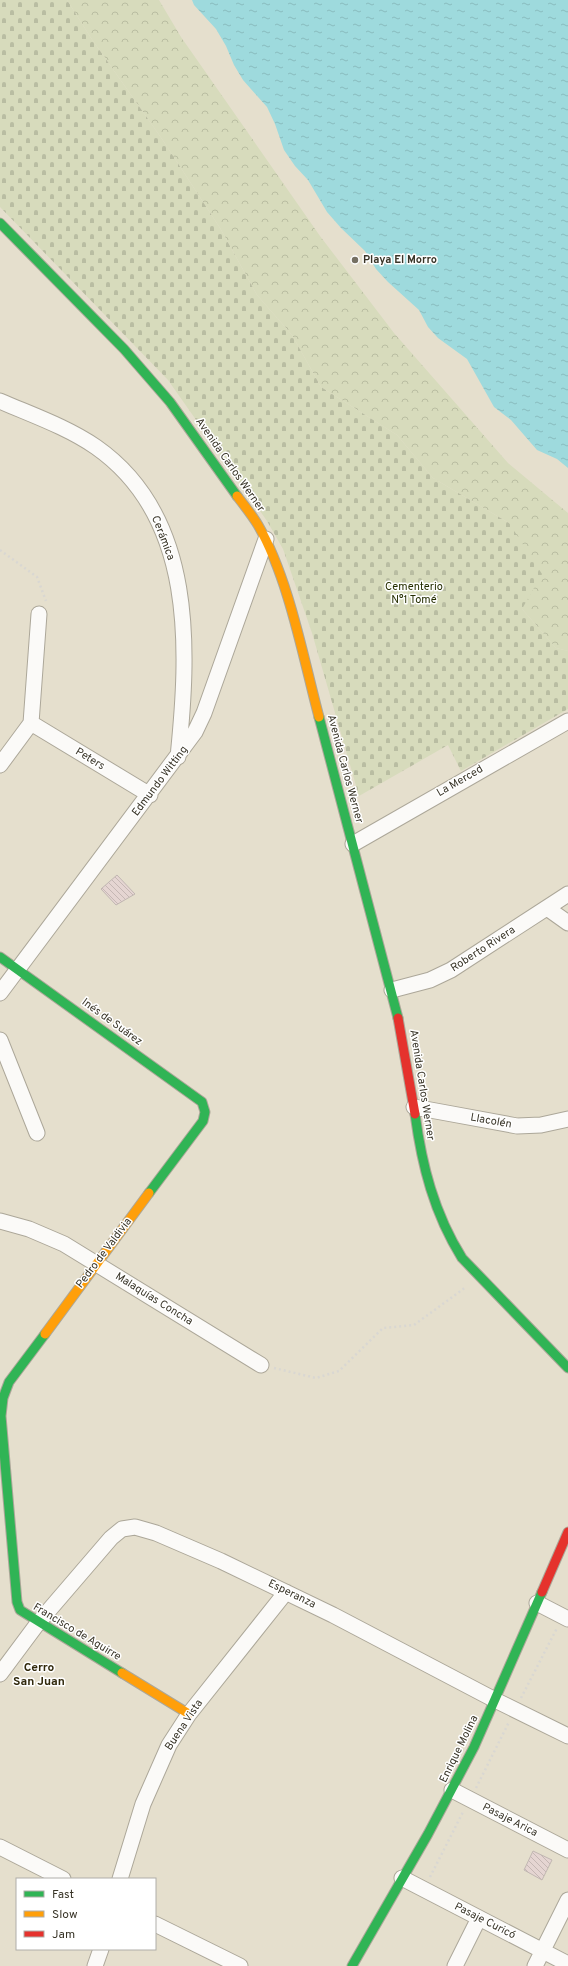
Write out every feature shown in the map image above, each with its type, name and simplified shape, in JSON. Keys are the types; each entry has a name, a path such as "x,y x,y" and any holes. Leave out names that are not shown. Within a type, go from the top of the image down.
{"main road":[{"name":"Avenida Carlos Werner","path":"0,223 124,349 156,384 236,494 266,539 279,572 288,601 392,990 405,1049 425,1175 433,1204 449,1239 462,1258 479,1278 568,1368"},
{"name":"Inés de Suárez","path":"0,957 200,1099 205,1111"},
{"name":"Pedro de Valdivia","path":"3,1391 96,1263 201,1124 205,1111"},
{"name":"Francisco de Aguirre","path":"3,1391 1,1427 17,1602 23,1613 189,1714"},
{"name":"Enrique Molina","path":"352,1966 452,1790 495,1700 568,1532"}],"street":[{"name":"Cerámica","path":"0,401 80,437 100,450 131,479 149,504 158,521 166,540 176,572 182,618 183,678 178,758"},
{"name":"Edmundo Witting","path":"0,993 191,740 200,723 266,539"},
{"path":"0,765 30,723 43,610"},
{"name":"La Merced","path":"353,844 568,721"},
{"name":"Peters","path":"30,723 150,795"},
{"name":"Roberto Rivera","path":"392,990 430,980 451,970 568,894"},
{"path":"547,908 568,922"},
{"path":"0,1040 37,1133"},
{"name":"Llacolén","path":"414,1107 517,1126 541,1125 568,1119"},
{"name":"Malaquías Concha","path":"0,1221 43,1234 96,1263 261,1365"},
{"name":"Esperanza","path":"0,1674 5,1659 111,1538 129,1527 142,1528 171,1539 286,1592 568,1736"},
{"name":"Buena Vista","path":"120,1878 151,1783 169,1745 189,1714 286,1592"},
{"path":"537,1603 565,1617"},
{"name":"Pasaje Arica","path":"452,1790 568,1850"},
{"path":"0,1847 61,1878"},
{"name":"Pasaje Curicó","path":"402,1878 568,1964"},
{"path":"535,1966 568,1900"},
{"path":"455,1966 479,1918"},
{"path":"156,1924 240,1966"},
{"path":"95,1966 101,1950"}],"path":[{"path":"0,550 37,577 43,610"},
{"path":"261,1365 316,1378 340,1371 383,1328 403,1325 414,1326 479,1278"},
{"path":"424,1889 515,1710 565,1617"}],"green space":[{"name":"Cementerio N°1 Tomé","path":"0,0 67,0 91,38 162,139 220,228 257,295 292,335 321,387 397,435 433,478 509,523 542,574 522,609 556,648 568,651 568,709 461,771 448,745 359,796 312,633 283,549 267,521 168,380 0,207"},
{"path":"67,0 159,0 181,37 320,236 394,333 508,463 568,513 568,651 556,648 522,609 509,523 433,478 397,435 321,387 292,335 257,295 220,228 162,139 91,38"}],"water":[{"path":"192,0 568,0 568,468 557,459 537,450 511,420 494,407 467,359 438,338 428,327 419,310 388,282 376,269 365,251 327,212 308,180 295,166 284,150 267,107 243,80 216,29 194,5"}],"building":[{"path":"117,875 135,894 116,905 101,889"},
{"path":"533,1851 552,1860 542,1880 524,1870"}],"traffic: fast":[{"path":"0,223 124,349 170,402 237,496"},
{"path":"319,717 398,1018"},
{"path":"0,957 202,1102 205,1112 203,1121 149,1193"},
{"path":"415,1114 421,1152 431,1189 444,1224 462,1258 568,1368"},
{"path":"45,1334 9,1382 3,1398 1,1416 17,1602 20,1610 122,1673"},
{"path":"352,1966 428,1834 474,1747 542,1592"}],"traffic: slow":[{"path":"237,496 258,525 269,546 278,569 294,619 319,717"},
{"path":"45,1334 149,1193"},
{"path":"122,1673 189,1714"}],"traffic: jam":[{"path":"398,1018 415,1114"},
{"path":"542,1592 568,1532"}],"place":[{"name":"Playa El Morro","path":"355,260"}],"district":[{"name":"Cerro San Juan","path":"39,1675"}]}
